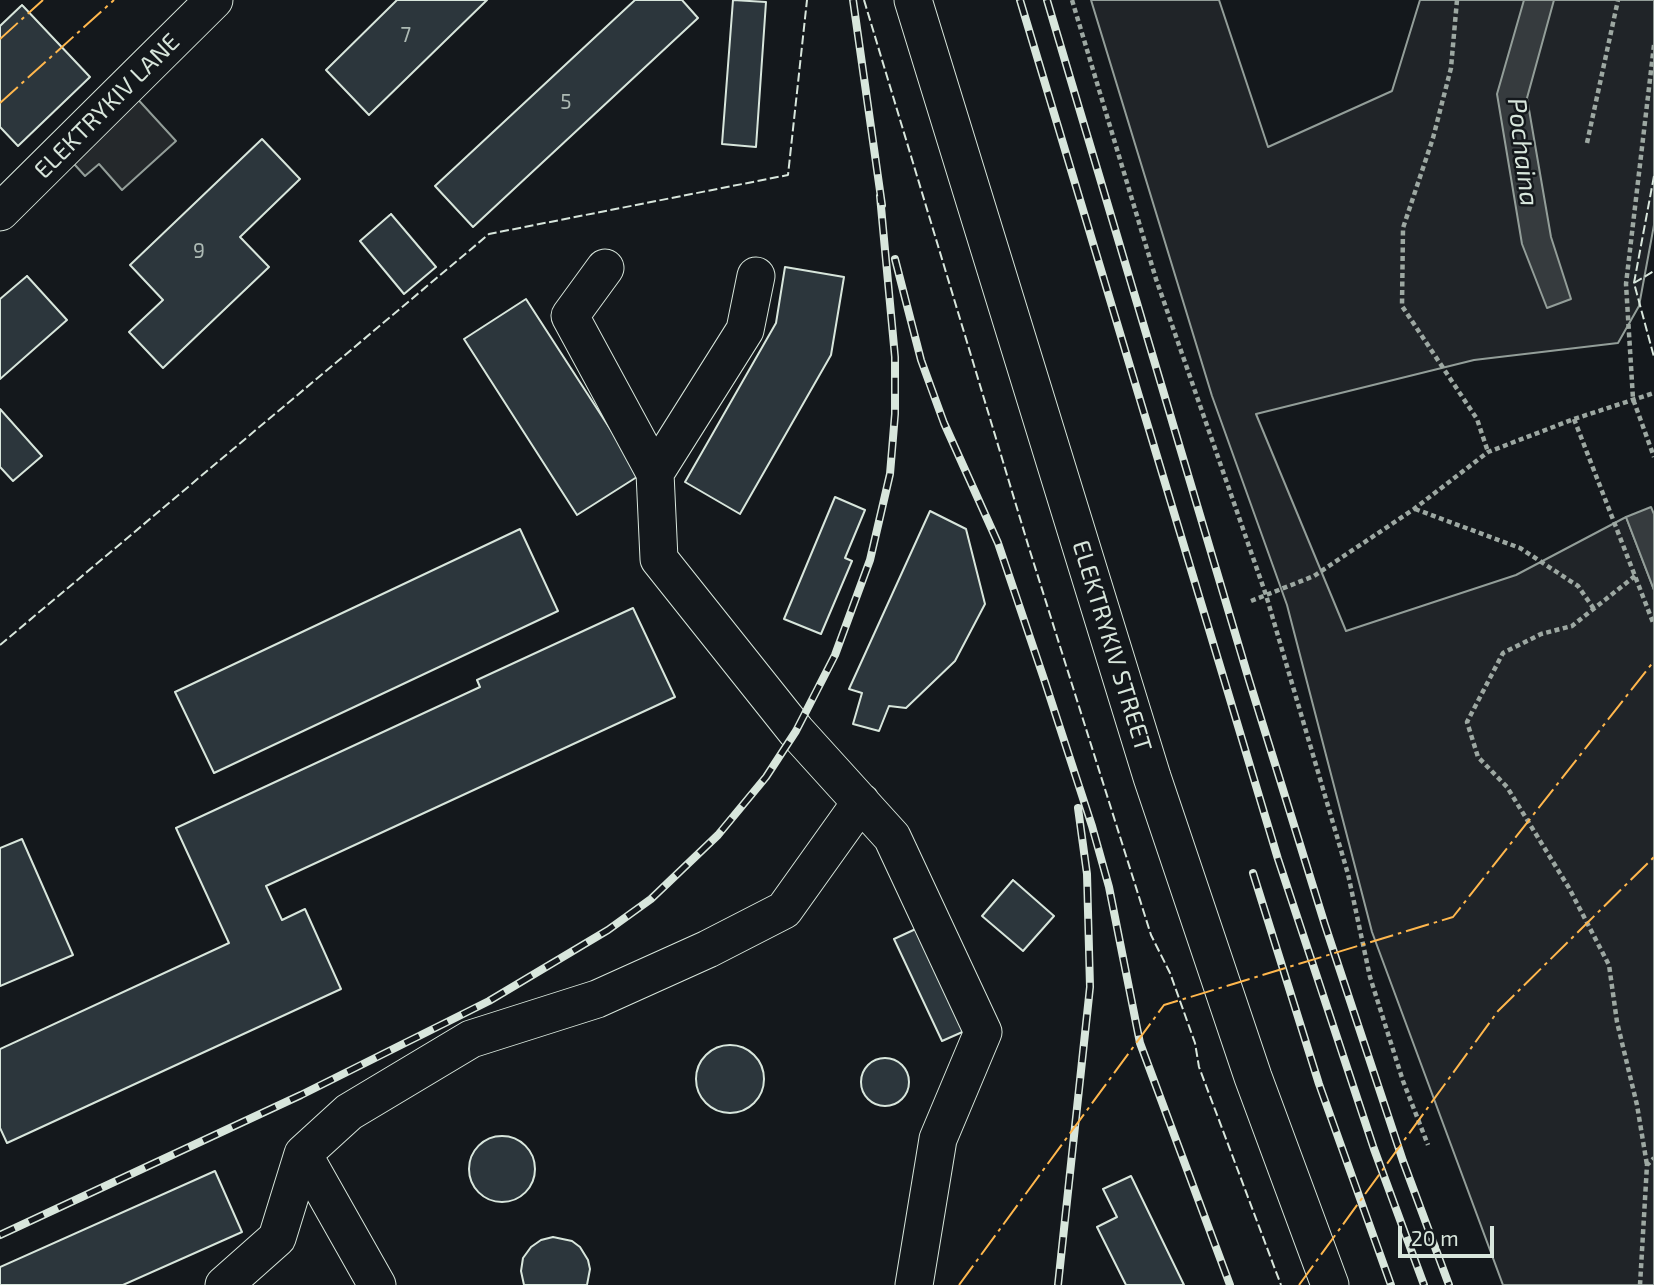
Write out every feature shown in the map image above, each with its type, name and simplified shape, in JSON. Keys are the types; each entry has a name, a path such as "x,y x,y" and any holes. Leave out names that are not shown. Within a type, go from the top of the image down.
{"street":[{"name":"ELEKTRYKIV LANE","path":"0,212 214,0"},
{"name":"ELEKTRYKIV STREET","path":"913,0 1152,777 1253,1077 1330,1285"},
{"path":"605,268 569,316 655,472 659,559 796,732 892,837 983,1032 938,1139 914,1285"},
{"path":"655,472 745,330 756,276"},
{"path":"224,1285 277,1238 303,1154 349,1112 471,1039 597,999 708,949 784,910 860,802"},
{"path":"303,1154 377,1285"}],"path":[{"path":"1072,0 1156,279 1266,595 1348,874 1370,977 1403,1082 1428,1145"},
{"path":"1457,0 1451,68 1433,138 1403,228 1402,306 1477,419 1488,452"},
{"path":"1587,143 1618,0"},
{"path":"1654,45 1626,284 1633,399 1654,457"},
{"path":"1251,601 1314,576 1414,509 1488,452 1574,419 1654,394"},
{"path":"1574,419 1654,625"},
{"path":"1414,509 1520,548 1578,586 1594,609"},
{"path":"1635,576 1572,626 1541,634 1503,653 1467,722 1478,757 1507,787 1569,888 1609,965 1617,1023 1637,1105 1647,1165 1640,1285"},
{"path":"1647,1165 1654,1158"}],"shaded area":[{"path":"1091,0 1219,0 1268,147 1392,91 1420,0 1654,0 1654,225 1639,306 1618,343 1474,360 1256,414 1346,631 1516,575 1626,517 1654,590 1654,1285 1503,1285 1372,932 1287,605 1212,396"},
{"path":"133,94 176,141 122,190 99,164 85,176 65,154"}],"water":[{"name":"Pochaina","path":"1524,0 1554,0 1527,98 1551,237 1571,299 1547,308 1522,244 1497,94"},
{"path":"1651,507 1654,514 1654,590 1626,517"}],"building":[{"path":"397,0 487,0 369,115 326,70"},
{"path":"635,0 682,0 698,18 473,227 435,186"},
{"path":"733,0 766,2 756,147 722,144"},
{"path":"22,5 90,77 18,146 0,127 0,26"},
{"path":"262,139 300,179 240,237 269,267 163,368 129,332 163,300 130,265"},
{"path":"391,214 436,267 404,294 360,241"},
{"path":"785,267 844,277 831,355 740,514 685,482 776,323"},
{"path":"27,276 67,320 0,379 0,299"},
{"path":"526,299 640,475 577,515 464,339"},
{"path":"0,409 42,456 13,481 0,467"},
{"path":"835,497 865,510 845,558 852,561 821,634 784,619"},
{"path":"930,511 966,529 985,604 955,661 906,708 889,706 879,731 853,724 862,693 849,689"},
{"path":"520,529 558,611 214,773 175,692"},
{"path":"633,608 675,697 266,886 282,920 305,909 341,989 7,1143 0,1128 0,1049 229,943 176,828 480,687 477,680"},
{"path":"22,839 73,955 0,986 0,848"},
{"path":"1013,880 1054,916 1023,951 982,916"},
{"path":"920,927 967,1030 942,1041 894,939"},
{"path":"730,1045 743,1047 754,1055 762,1066 762,1092 754,1103 743,1111 730,1113 717,1111 706,1103 698,1092 696,1079 698,1066 706,1055 717,1047"},
{"path":"885,1058 902,1065 909,1082 902,1099 885,1106 868,1099 861,1082 868,1065"},
{"path":"502,1136 515,1138 525,1146 533,1156 533,1182 525,1192 515,1200 502,1202 489,1200 479,1192 471,1182 469,1169 471,1156 479,1146 489,1138"},
{"path":"215,1171 242,1232 123,1285 0,1285 0,1267"},
{"path":"1131,1176 1184,1285 1126,1285 1097,1227 1117,1217 1103,1189"},
{"path":"553,1237 572,1241 580,1247 590,1269 587,1285 524,1285 521,1271 523,1258 531,1247 541,1240"}],"railway":[{"path":"853,0 882,205"},
{"path":"1020,0 1278,859 1374,1149 1424,1285"},
{"path":"1047,0 1249,680 1325,925 1403,1161 1449,1285"},
{"path":"0,1235 301,1095 489,1001 608,930 651,899 718,835 766,777 796,731 835,655 870,560 890,474 895,414 895,357 880,196"},
{"path":"895,259 921,360 944,423 998,543 1045,682 1109,887 1140,1043 1230,1285"},
{"path":"1058,1285 1090,987 1087,874 1078,808"},
{"path":"1253,873 1319,1084 1391,1285"}],"fence":[{"path":"0,645 489,234 788,175 807,0"},
{"path":"864,0 1029,548 1151,935 1170,973 1195,1043 1199,1067 1281,1285"},
{"path":"1654,176 1634,283 1654,357"},
{"path":"1634,283 1654,271"}],"power":[{"path":"0,39 43,0"},
{"path":"0,103 114,0"},
{"path":"959,1285 1164,1005 1453,917 1654,661"},
{"path":"1299,1285 1498,1011 1654,857"}]}
